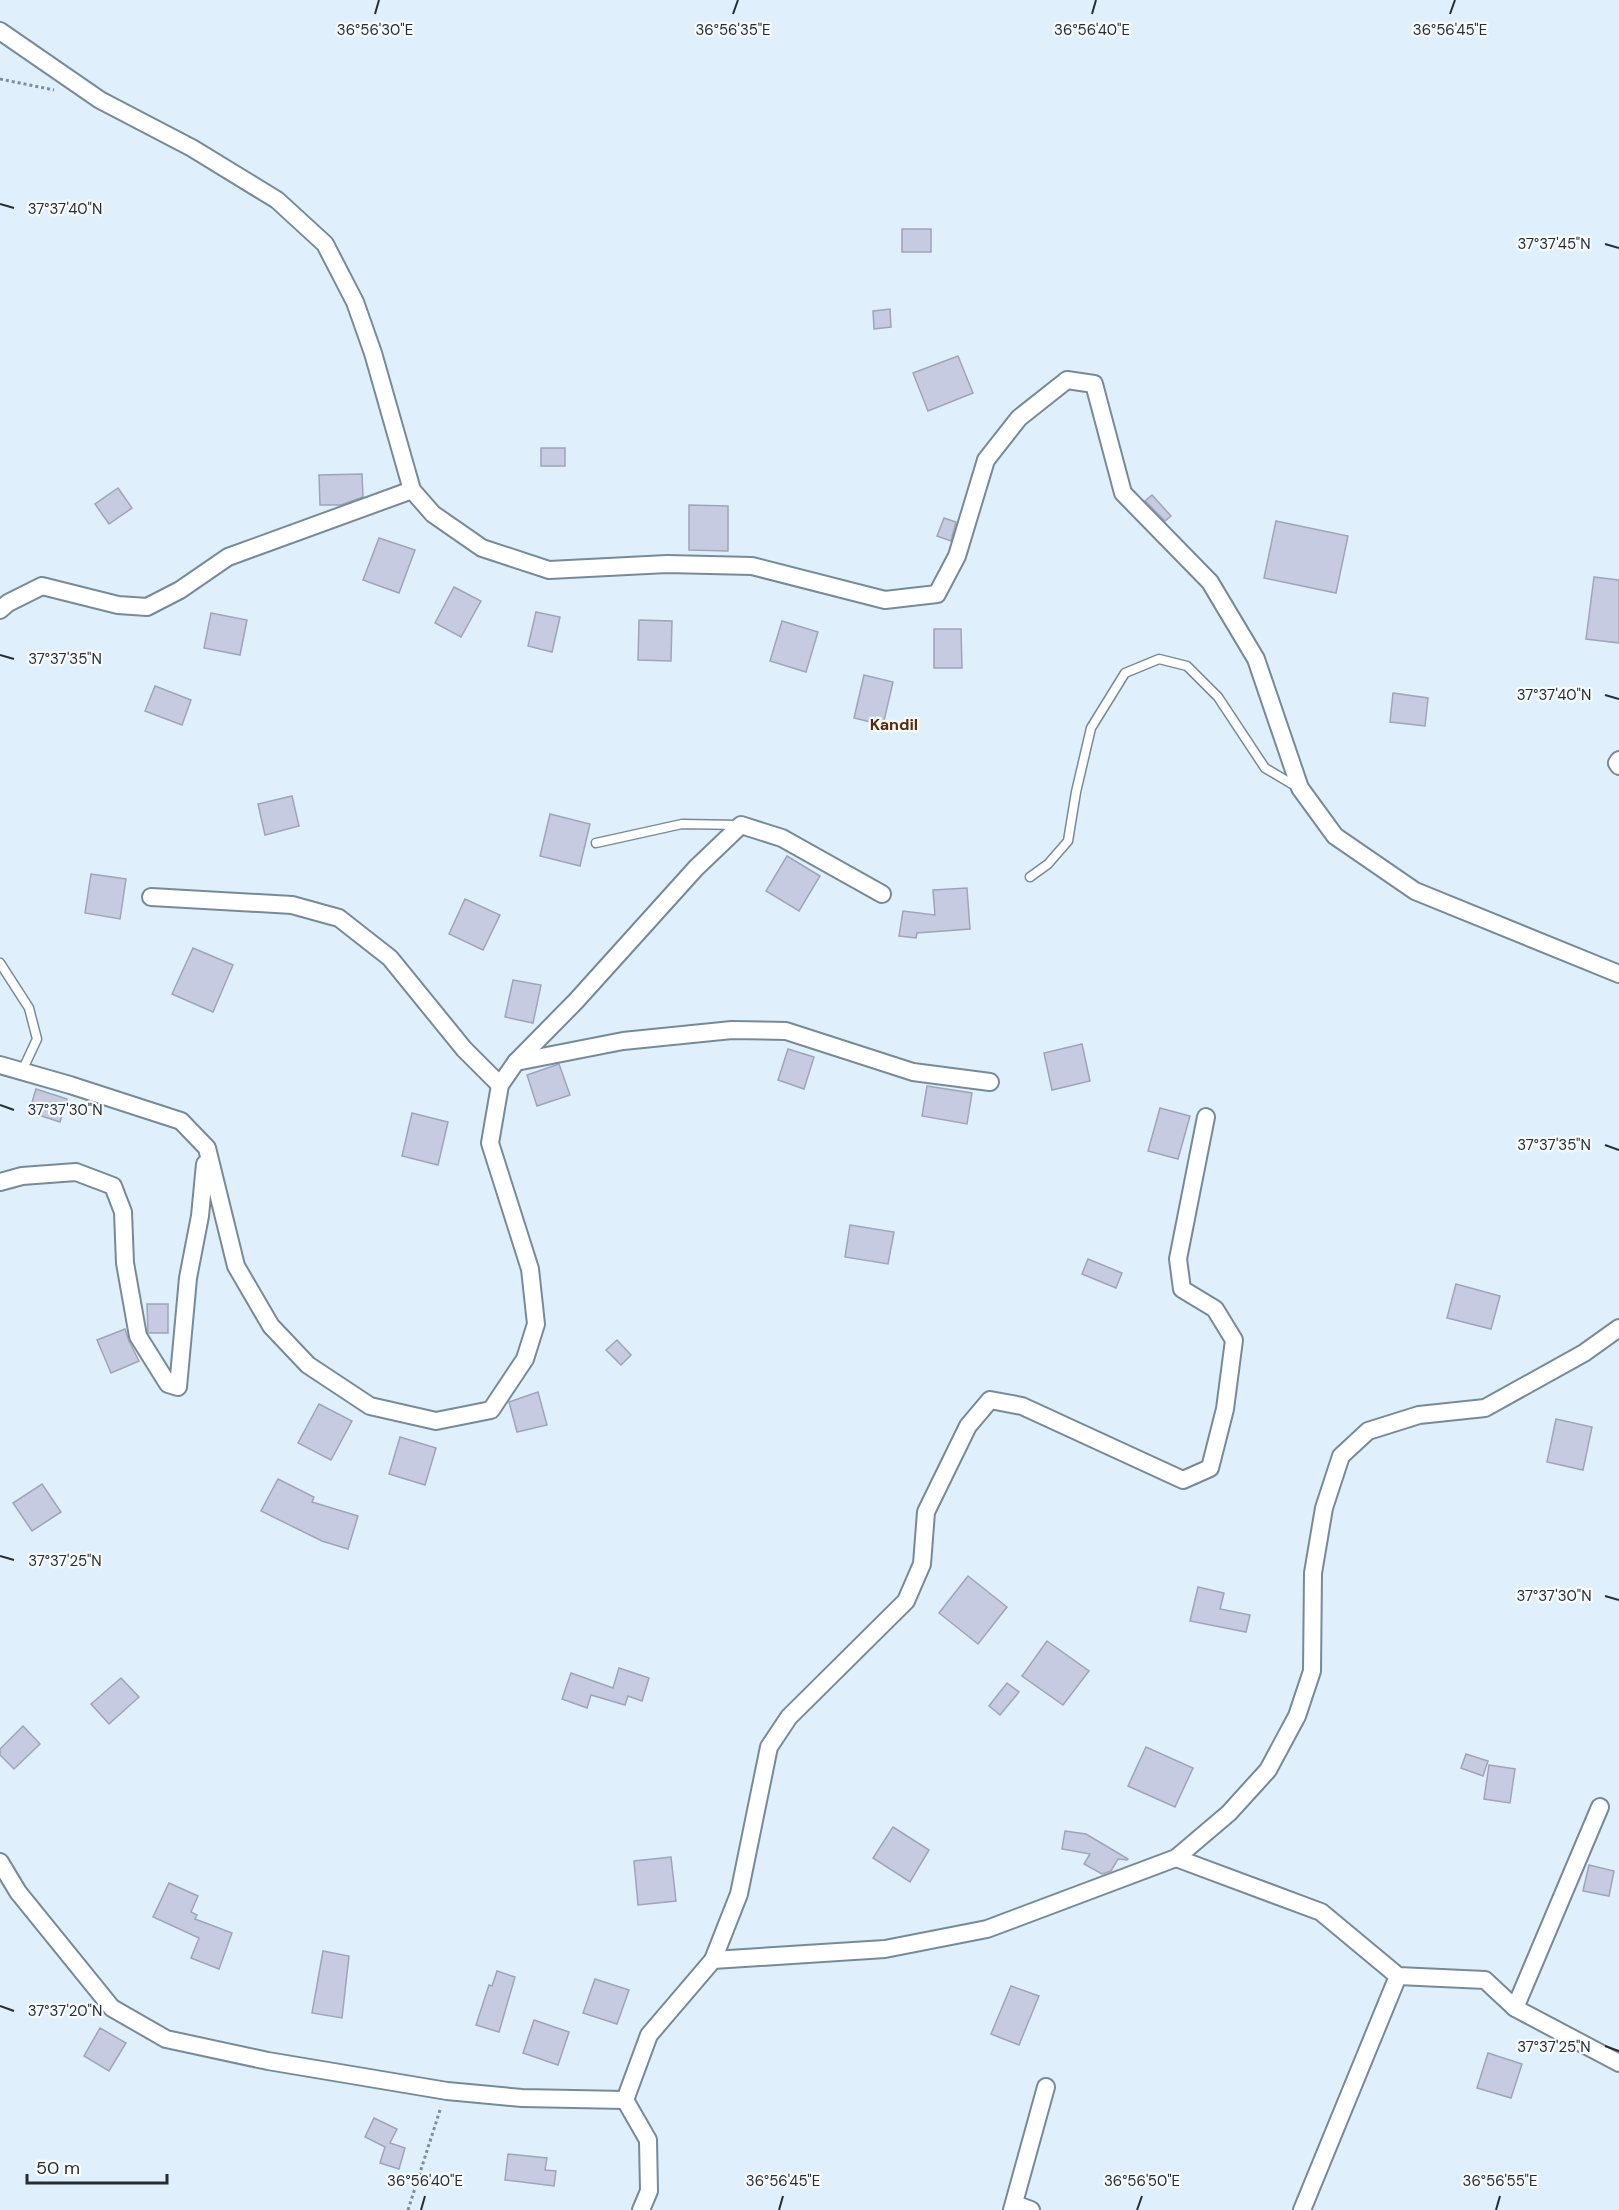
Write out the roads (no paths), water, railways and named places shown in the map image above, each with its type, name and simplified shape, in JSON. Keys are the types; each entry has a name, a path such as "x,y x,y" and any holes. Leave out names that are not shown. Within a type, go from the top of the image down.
{"street":[{"path":"0,31 100,100 192,148 277,200 325,244 359,312 374,352 412,490 433,514 482,548 549,570 667,564 752,566 885,600 937,594 957,556 986,460 1019,418 1067,380 1094,384 1123,493 1209,582 1256,659 1300,788 1335,836 1415,891 1619,975"},
{"path":"0,610 8,603 42,586 118,605 147,607 180,590 228,557 412,490"},
{"path":"1619,760 1617,763 1619,766"},
{"path":"0,1065 181,1121 207,1148 236,1266 271,1326 308,1365 370,1406 436,1421 491,1410 525,1359 536,1324 530,1269 490,1143 500,1085 516,1062 576,1001 696,868 741,825 782,838 882,894"},
{"path":"152,897 292,905 339,918 390,958 464,1049 500,1085"},
{"path":"516,1062 623,1041 732,1030 786,1031 913,1072 990,1082"},
{"path":"625,2100 649,2035 713,1960 739,1894 769,1747 789,1717 906,1601 922,1564 926,1512 968,1426 990,1400 1022,1406 1183,1480 1210,1468 1224,1409 1234,1340 1215,1309 1182,1289 1178,1259 1206,1117"},
{"path":"0,1182 22,1176 76,1172 113,1186 123,1212 125,1263 138,1336 168,1384 178,1387 188,1278 200,1216 207,1148"},
{"path":"713,1960 885,1949 987,1929 1176,1858 1229,1813 1268,1770 1297,1716 1312,1671 1313,1573 1316,1551 1324,1508 1341,1456 1368,1431 1419,1415 1485,1408 1584,1353 1619,1328"},
{"path":"1515,2008 1600,1807"},
{"path":"1176,1858 1321,1912 1398,1976 1485,1980 1515,2008 1619,2063"},
{"path":"0,1862 18,1892 112,2008 166,2039 268,2061 447,2091 522,2098 625,2100"},
{"path":"1302,2210 1398,1976"},
{"path":"1020,2208 1046,2087"},
{"path":"625,2100 648,2139 649,2191 641,2210"}],"lane":[{"path":"1030,877 1048,864 1068,841 1076,792 1091,728 1125,673 1159,659 1187,666 1218,697 1265,768 1300,788"},
{"path":"596,843 682,824 741,825"},
{"path":"0,963 29,1008 37,1039 22,1071"}],"district":[{"name":"Kandil","path":"894,724"}]}
